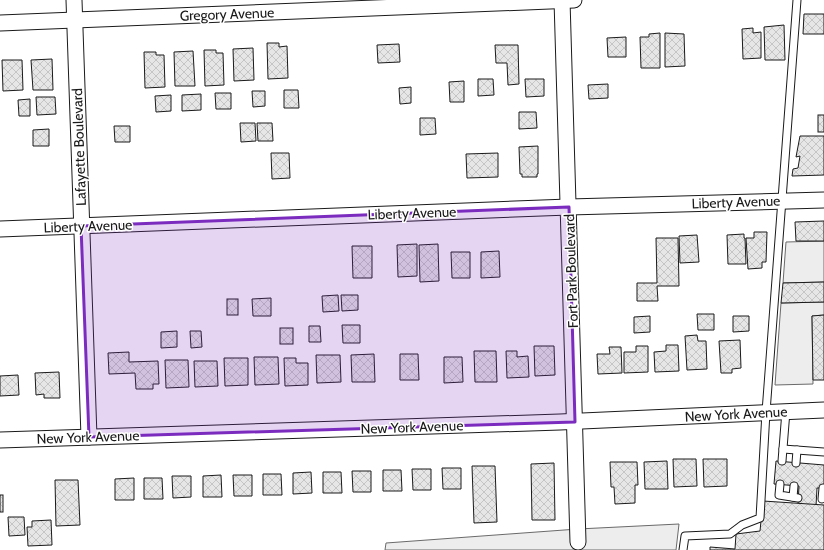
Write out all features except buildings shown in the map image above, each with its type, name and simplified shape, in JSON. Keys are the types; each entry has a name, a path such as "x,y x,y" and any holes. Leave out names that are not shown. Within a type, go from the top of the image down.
{"street":[{"name":"Lafayette Boulevard","path":"74,0 89,437"},
{"name":"Fort Park Boulevard","path":"562,0 578,542"},
{"name":"Gregory Avenue","path":"0,22 574,0"},
{"name":"Liberty Avenue","path":"0,229 569,207 824,200"},
{"name":"New York Avenue","path":"0,440 575,422 824,410"}],"lane":[{"path":"683,550 685,536 730,534 742,525 760,518 766,412 797,0"},
{"path":"782,461 786,411"},
{"path":"783,449 824,452"},
{"path":"796,463 797,450"},
{"path":"780,484 779,495 795,497 794,486"},
{"path":"821,499 823,488"}],"highlighted area":[{"path":"569,207 575,422 89,437 81,226"}],"shaded area":[{"path":"824,241 824,282 783,283 786,242"},
{"path":"824,302 824,315 812,316 813,384 775,385 781,303"},
{"path":"679,524 676,550 385,550 386,543 578,529"}]}
